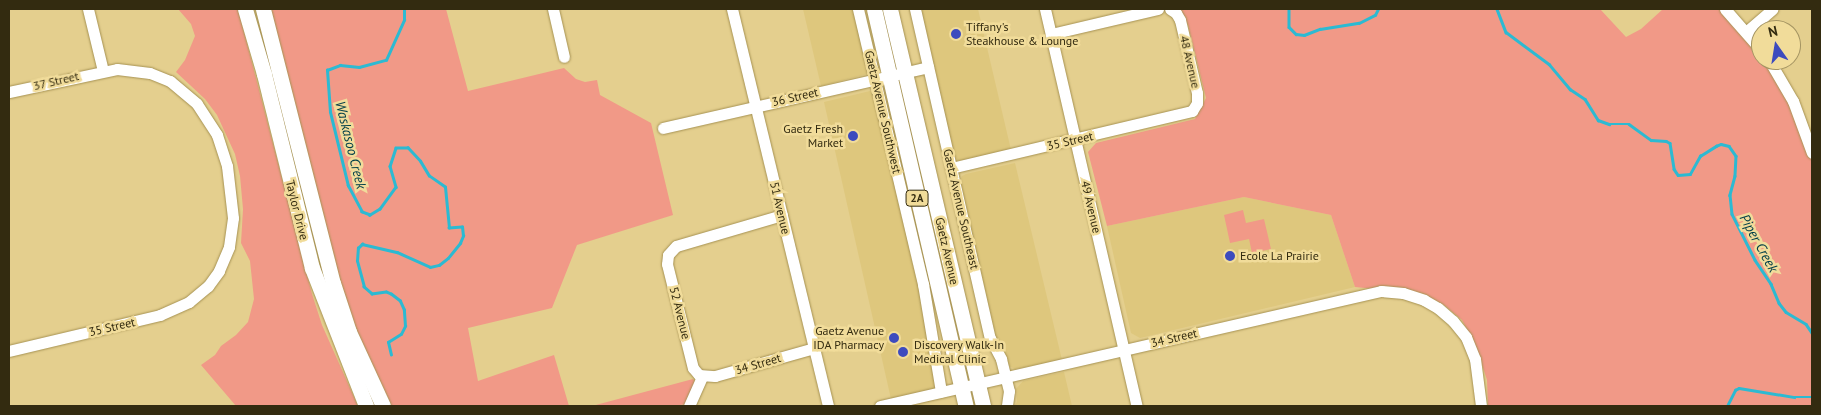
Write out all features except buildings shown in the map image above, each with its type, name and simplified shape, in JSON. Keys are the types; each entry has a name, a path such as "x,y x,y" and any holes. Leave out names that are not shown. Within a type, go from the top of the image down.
{"main road":[{"name":"Taylor Drive","path":"244,9 264,74 312,268 366,406"},
{"name":"Taylor Drive","path":"263,9 333,283 349,332 383,406"},
{"name":"Gaetz Avenue","path":"874,9 882,78 966,406"},
{"name":"Gaetz Avenue","path":"890,9 983,406"}],"street":[{"path":"88,9 103,70"},
{"path":"553,9 564,57"},
{"name":"51 Avenue","path":"732,9 828,406"},
{"name":"Gaetz Avenue Southwest","path":"858,9 882,78 923,284 941,392"},
{"name":"Gaetz Avenue Southeast","path":"915,9 990,338 1000,356 1010,394 1007,406"},
{"name":"49 Avenue","path":"1045,9 1137,406"},
{"path":"1051,34 1158,9"},
{"name":"48 Avenue","path":"1171,9 1180,20 1198,96 1196,107 1188,113"},
{"path":"1725,9 1751,38"},
{"path":"1746,32 1772,9"},
{"name":"36 Street","path":"663,128 928,68"},
{"name":"37 Street","path":"9,92 103,70 139,70 170,81 197,104 217,135 227,166 233,218 229,246 219,271 208,286"},
{"path":"1775,70 1793,101 1812,153"},
{"name":"35 Street","path":"951,168 1188,113"},
{"name":"52 Avenue","path":"702,377 693,368 667,264 668,255 674,247 782,215"},
{"name":"35 Street","path":"9,351 160,315 189,302 208,286"},
{"name":"34 Street","path":"880,406 1381,292 1403,293 1424,300 1438,308 1458,327 1466,337 1475,359 1481,406"},
{"name":"34 Street","path":"702,377 715,376 814,348"},
{"path":"689,406 702,377"}],"shaded area":[{"path":"178,9 238,9 312,294 322,325 358,406 236,406 201,365 215,355 221,346 236,335 248,322 254,299 250,261 241,243 243,209 240,176 235,154 217,115 205,99 176,72 185,60 195,36 191,24"},
{"path":"266,9 446,9 468,91 564,68 576,79 585,82 597,80 600,95 651,123 673,215 577,245 552,308 468,328 478,381 554,355 569,406 388,406 348,310"},
{"path":"803,9 855,9 869,71 867,74 821,86"},
{"path":"919,9 978,9 1011,150 963,161 957,160"},
{"path":"1177,9 1600,9 1626,37 1641,29 1663,9 1725,9 1751,39 1751,70 1774,70 1812,153 1812,406 1488,406 1487,380 1477,349 1462,320 1444,305 1424,294 1355,287 1331,215 1244,197 1107,226 1088,152 1096,143 1195,119 1206,98 1188,25"},
{"path":"872,92 920,284 935,385 933,389 891,399 824,102"},
{"path":"1015,163 1062,360 1015,369 1009,366 1004,353 998,345 960,182 962,176 966,174"},
{"name":"Ecole La Prairie","path":"1244,197 1331,215 1355,287 1140,338 1131,333 1107,226"},
{"path":"1243,210 1246,223 1264,219 1271,249 1252,253 1249,239 1230,243 1224,215"},
{"path":"1064,372 1072,406 1014,406 1017,402 1016,389 1023,381"},
{"path":"693,379 695,382 687,404 673,406 592,406"}],"waterway":[{"name":"Waskasoo Creek","path":"391,355 388,342 401,334 405,326 404,310 400,301 391,294 386,292 372,294 364,287 357,261 358,248 362,244 397,252 430,267 439,265 448,258 460,243 463,236 462,227 449,228 445,187 429,176 420,161 408,148 396,148 390,166 396,187 380,209 370,215 362,212 348,186 330,112 327,70 340,65 359,67 386,60 404,20 404,9"},
{"name":"Piper Creek","path":"1289,9 1289,27 1296,34 1304,35 1320,29 1359,23 1375,15 1378,9"},
{"name":"Piper Creek","path":"1497,9 1506,32 1549,64 1570,89 1585,99 1598,120 1609,124 1629,124 1651,140 1670,143 1674,169 1678,175 1690,174 1700,156 1716,146 1721,144 1729,146 1736,156 1735,176 1730,195 1732,214 1755,260 1771,284 1779,303 1786,312 1806,324 1812,333"},
{"name":"Piper Creek","path":"1727,406 1735,390 1739,388 1794,397 1812,397"}],"place":[{"name":"Tiffany's Steakhouse & Lounge","path":"956,34"},
{"name":"Gaetz Fresh Market","path":"853,136"},
{"name":"Ecole La Prairie","path":"1230,256"},
{"name":"Gaetz Avenue IDA Pharmacy","path":"894,338"},
{"name":"Discovery Walk-In Medical Clinic","path":"903,352"}]}
